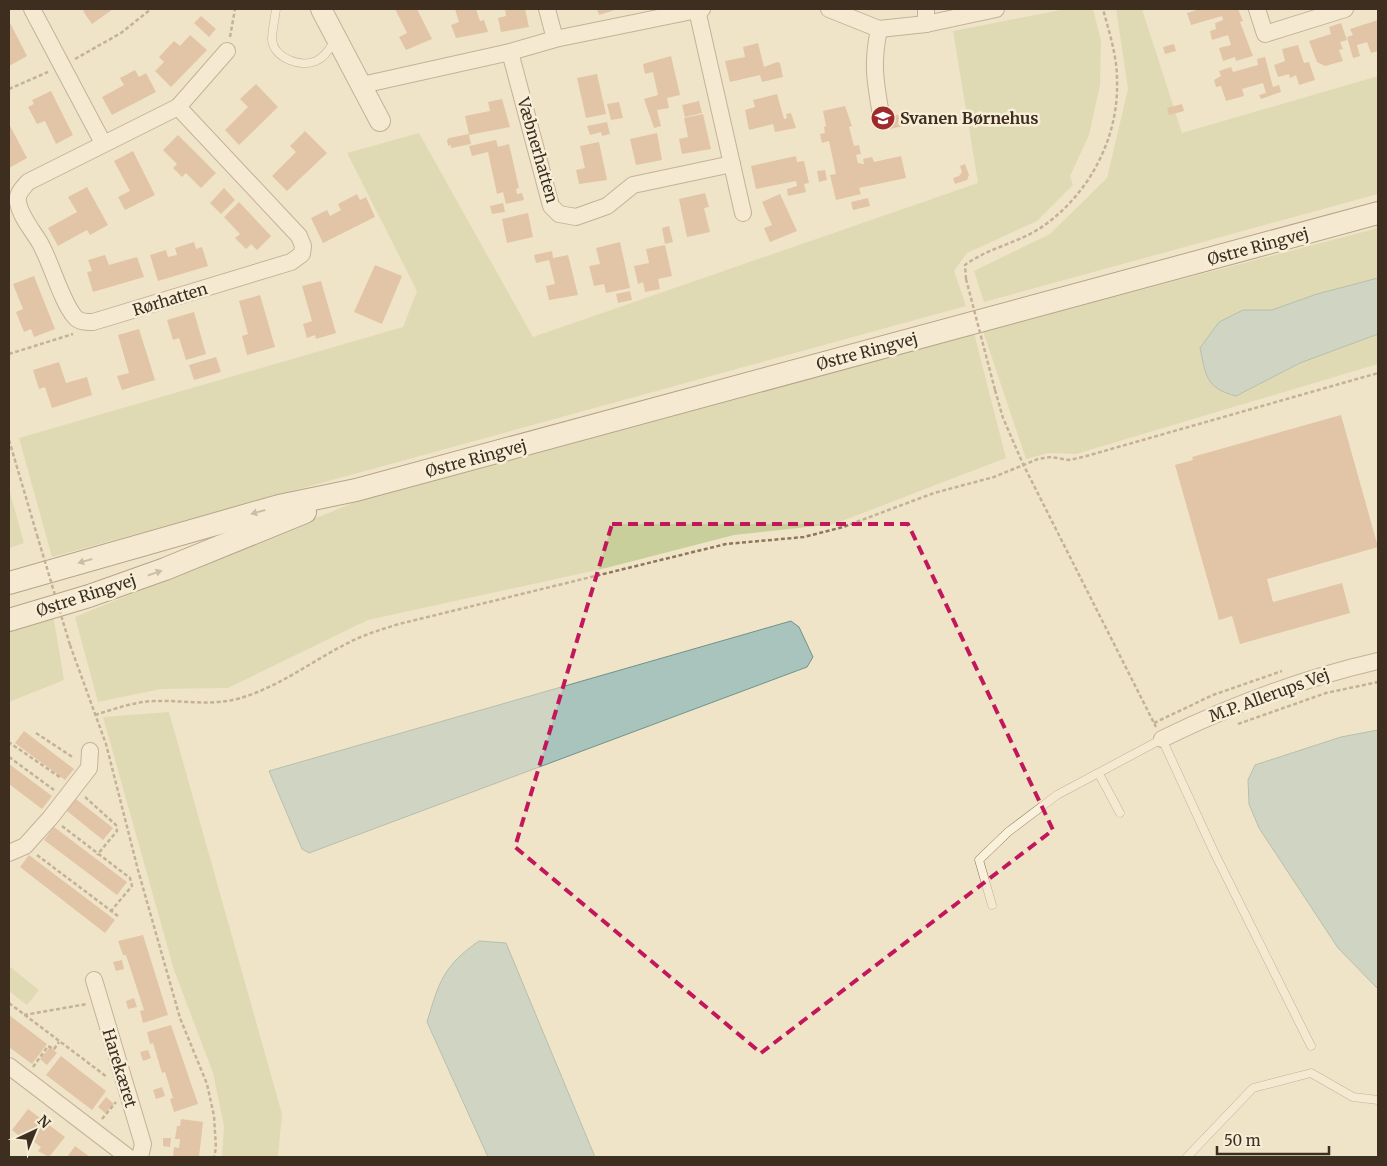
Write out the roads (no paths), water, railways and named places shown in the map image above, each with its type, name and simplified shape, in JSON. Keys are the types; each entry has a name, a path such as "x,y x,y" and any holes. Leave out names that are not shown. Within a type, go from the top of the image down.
{"main road":[{"name":"Østre Ringvej","path":"9,583 279,506 356,490 1378,213"},
{"name":"Østre Ringvej","path":"9,620 88,596 165,569 356,490"}],"street":[{"path":"32,9 103,143 178,107 227,51"},
{"path":"321,9 380,121"},
{"path":"546,9 555,39"},
{"path":"362,85 510,52 555,39 700,9 743,213"},
{"path":"829,9 879,29 926,17 996,9"},
{"path":"1257,9 1265,34 1345,9"},
{"path":"879,29 873,56 874,77 882,121"},
{"name":"Væbnerhatten","path":"510,52 551,206 559,214 576,217 607,206 633,185 732,164"},
{"name":"Rørhatten","path":"103,143 28,182 20,191 17,201 42,245 69,308 76,318 84,322 92,322 291,262 302,254 303,246 299,236 178,107"},
{"name":"M.P. Allerups Vej","path":"1162,739 1244,701 1329,672 1378,661"},
{"path":"9,853 25,846 51,817 89,768 90,751"},
{"name":"Harekæret","path":"94,980 99,1002 123,1071 143,1144 140,1157"},
{"path":"9,1066 128,1157"}],"lane":[{"path":"276,9 272,40 276,50 284,58 301,63 315,61 328,52 336,37"},
{"path":"992,906 978,860 1008,832 1057,795 1162,739 1214,852 1311,1046"},
{"path":"1099,774 1120,813"},
{"path":"1187,1157 1253,1088 1311,1073 1353,1096 1378,1100"}],"water":[{"path":"1378,278 1378,334 1300,363 1236,396 1218,389 1209,379 1200,348 1219,322 1243,310 1272,310 1317,294"},
{"path":"791,621 799,627 813,657 807,667 309,853 302,849 269,771"},
{"path":"1378,730 1378,989 1338,948 1259,828 1249,804 1248,780 1255,765 1341,737"},
{"path":"479,941 506,943 595,1157 488,1157 427,1022 439,985 444,976 457,959"}],"place":[{"name":"Svanen Børnehus","path":"883,118"}]}
